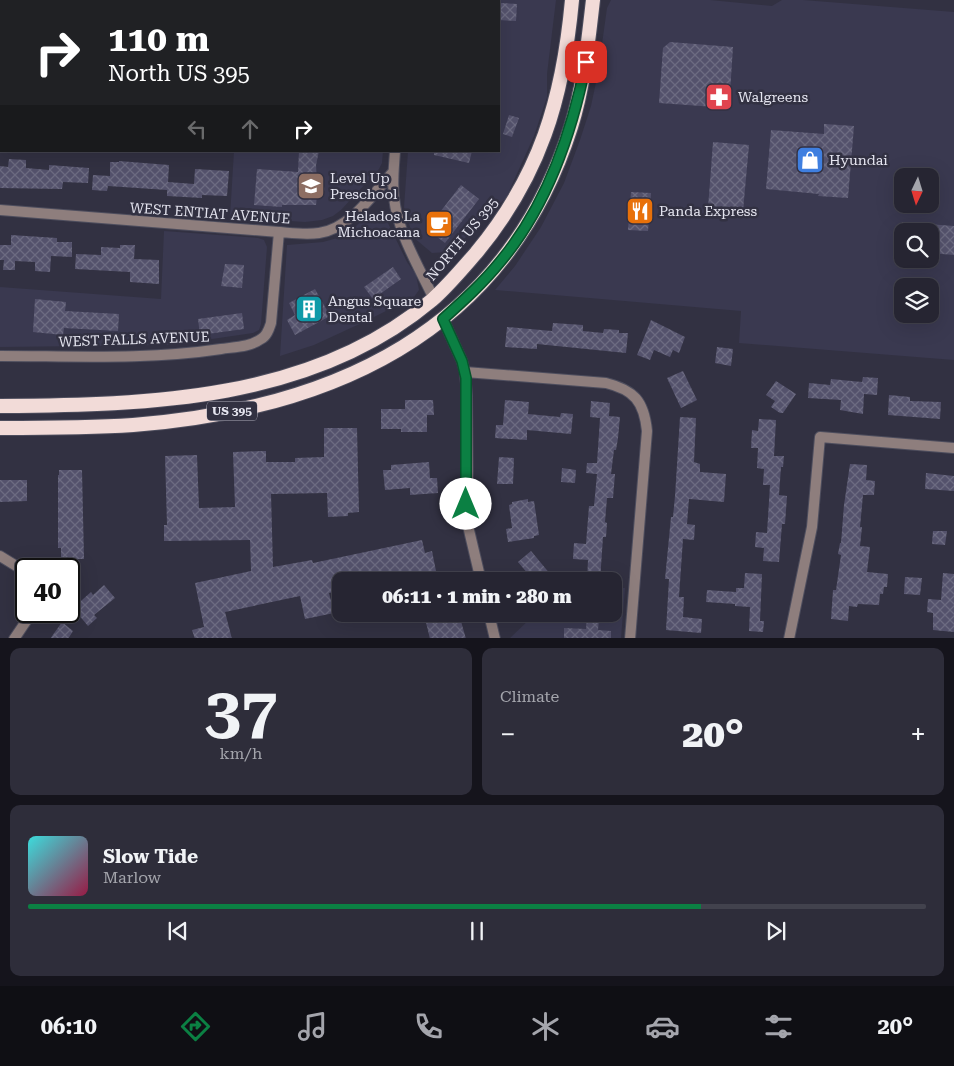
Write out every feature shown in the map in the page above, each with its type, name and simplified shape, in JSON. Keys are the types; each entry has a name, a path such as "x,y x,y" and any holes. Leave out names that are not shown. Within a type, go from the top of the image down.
{"highway":[{"name":"NORTH US 395","path":"434,299 462,270 498,225 530,173 558,93 572,0"},
{"name":"US 395","path":"0,428 88,427 151,423 216,414 267,403 318,389 361,371 400,349 443,319 500,262 525,226 547,187 578,104 586,62 594,0"},
{"name":"US 395","path":"0,406 99,405 148,402 275,380 322,365 357,350 390,331 434,299"}],"street":[{"path":"395,152 393,172 394,198 398,218 434,299"},
{"name":"WEST ENTIAT AVENUE","path":"0,210 314,234 332,230 355,212 393,172"},
{"name":"WEST FALLS AVENUE","path":"0,356 137,355 188,352 247,345 261,340 266,335 271,319 279,232"},
{"path":"443,319 465,372 467,396 468,526 479,572"},
{"path":"465,372 606,383 627,390 639,401 646,418 648,431 630,638"},
{"path":"789,638 812,527 820,437 954,448"},
{"path":"0,556 15,565"},
{"path":"491,622 496,638"},
{"path":"14,638 25,623"}],"shaded area":[{"path":"500,0 556,0 547,74 547,97 534,136 506,198 466,237 447,252 432,253 413,237 404,207 408,152 500,152"},
{"path":"611,0 710,0 772,6 782,0 803,0 954,12 954,360 739,343 741,311 495,290 515,266 541,227 564,183 591,106 598,73 607,8"},
{"path":"234,152 383,152 382,163 379,169 341,210 333,216 322,220 305,222 230,217"},
{"path":"378,215 387,221 407,262 416,275 419,290 414,297 366,321 314,345 280,356 287,245 323,242 341,237 366,217"},
{"path":"164,231 264,240 267,247 259,330 253,333 171,345 0,347 0,287 161,299"},
{"path":"622,588 625,588 621,638 510,638 527,622 622,622"}],"building":[{"path":"500,3 517,4 516,21 500,20"},
{"name":"Walgreens","path":"670,42 733,47 729,108 659,103 663,48"},
{"path":"509,115 519,118 512,137 503,134"},
{"name":"Hyundai","path":"824,124 854,126 848,198 766,189 771,130 824,134"},
{"path":"713,142 749,145 743,211 708,208"},
{"path":"299,152 319,152 316,165 317,182 323,184 325,189 323,194 317,195 316,205 282,205 282,207 254,205 257,169 298,172"},
{"path":"434,152 472,152 469,163 434,155"},
{"path":"9,159 26,160 26,168 49,170 49,165 89,168 88,183 63,182 62,189 0,188 0,166 8,167"},
{"path":"110,162 169,165 168,182 194,184 195,169 229,171 227,196 202,195 202,198 167,196 167,190 108,186 107,191 92,190 93,175 110,176"},
{"path":"461,185 479,199 445,243 427,229"},
{"name":"Panda Express","path":"631,192 651,193 648,231 628,230"},
{"path":"939,225 954,226 954,255 939,254"},
{"path":"11,235 57,238 57,242 72,242 72,257 51,256 50,272 35,271 35,262 15,261 15,270 3,270 4,260 0,260 0,245 11,245"},
{"path":"120,245 135,245 134,259 159,260 159,284 130,282 130,272 75,269 76,254 101,255 101,247 120,248"},
{"path":"225,264 244,265 242,288 221,286"},
{"path":"393,267 401,279 373,299 364,287"},
{"name":"Angus Square Dental","path":"315,289 330,316 295,335 287,320 295,315 289,303"},
{"path":"35,299 66,302 65,311 119,314 118,331 64,328 63,335 33,332"},
{"path":"242,313 244,329 200,335 198,319"},
{"path":"651,320 685,337 679,353 673,350 670,357 654,350 650,360 637,355"},
{"path":"553,323 583,325 583,331 603,333 604,329 628,333 626,353 537,344 537,349 505,347 507,327 552,331"},
{"path":"717,347 733,349 731,366 715,363"},
{"path":"683,371 697,400 681,408 667,378"},
{"path":"863,377 878,378 877,395 864,394 863,414 840,410 841,400 808,398 809,383 830,385 831,379 862,382"},
{"path":"776,381 796,394 783,413 771,407 775,401 766,395"},
{"path":"889,395 910,397 910,401 941,402 940,419 888,415"},
{"path":"405,400 433,400 434,415 427,415 427,432 401,432 401,429 381,429 381,409 405,409"},
{"path":"505,400 529,402 528,414 560,417 561,413 573,414 571,434 527,430 527,440 495,438 496,425 503,425"},
{"path":"591,401 610,403 609,416 620,417 611,474 615,474 613,498 607,498 606,537 603,537 601,572 587,572 588,560 573,559 574,543 586,544 589,506 594,506 597,474 586,473 587,463 597,463 600,418 590,417"},
{"path":"680,417 696,418 694,462 700,464 700,472 726,474 724,502 689,499 687,524 695,525 694,540 683,539 679,597 684,597 683,617 702,619 701,633 666,630 669,579 665,579 675,496"},
{"path":"759,419 776,420 774,456 784,456 783,467 781,467 779,495 787,496 785,524 782,524 779,562 763,561 764,548 755,547 756,532 767,533 770,485 763,485 764,469 757,468 758,448 751,448 752,430 758,431"},
{"path":"324,428 357,428 359,512 348,513 348,516 328,517 327,493 271,494 273,567 312,560 313,563 422,540 425,553 432,551 436,571 332,572 332,592 329,593 332,613 305,619 300,596 225,612 232,638 195,638 192,630 204,627 195,583 251,571 250,540 164,541 164,525 167,525 165,456 197,455 199,508 235,507 233,452 266,451 266,462 295,462 295,458 324,457"},
{"path":"499,457 514,458 513,484 497,484"},
{"path":"429,462 430,478 437,478 438,493 410,495 410,488 385,490 383,470 391,470 391,465"},
{"path":"850,464 867,465 866,480 875,481 874,495 863,495 860,527 862,527 860,546 870,547 867,572 888,574 887,587 884,587 883,594 880,594 879,605 858,604 857,607 849,606 848,621 831,619 833,590 836,590 841,555 838,554 841,543"},
{"path":"562,468 576,470 575,483 561,482"},
{"path":"59,470 82,470 84,559 61,558 61,548 58,548"},
{"path":"926,473 954,476 954,491 925,489"},
{"path":"0,480 27,480 27,501 0,502"},
{"path":"528,499 528,502 534,501 539,535 534,536 534,538 508,542 506,529 512,528 509,505 512,502"},
{"path":"933,531 947,531 945,545 932,544"},
{"path":"531,551 548,572 526,572 518,562"},
{"path":"745,573 762,574 760,621 764,621 763,632 749,631 750,607 706,602 707,590 736,592 736,588 744,588"},
{"path":"943,573 954,574 954,632 933,630 933,613 927,612 928,599 941,600"},
{"path":"905,577 922,578 920,595 904,594"},
{"path":"104,585 115,598 94,615 97,618 88,626 80,616 80,602 91,592 93,595"},
{"path":"426,622 461,622 466,638 430,638"},
{"path":"587,622 599,622 598,630 611,631 611,638 564,638 564,628 586,629"},
{"path":"63,623 73,631 69,638 51,638"}],"place":[{"name":"Walgreens","path":"719,97"},
{"name":"Hyundai","path":"810,160"},
{"name":"Level Up Preschool","path":"311,186"},
{"name":"Panda Express","path":"640,211"},
{"name":"Helados La Michoacana","path":"439,224"},
{"name":"Angus Square Dental","path":"309,309"}],"route":[{"path":"466,504 466,378 462,361 443,319 500,262 535,209 547,187 571,127 578,104 586,62"}]}
